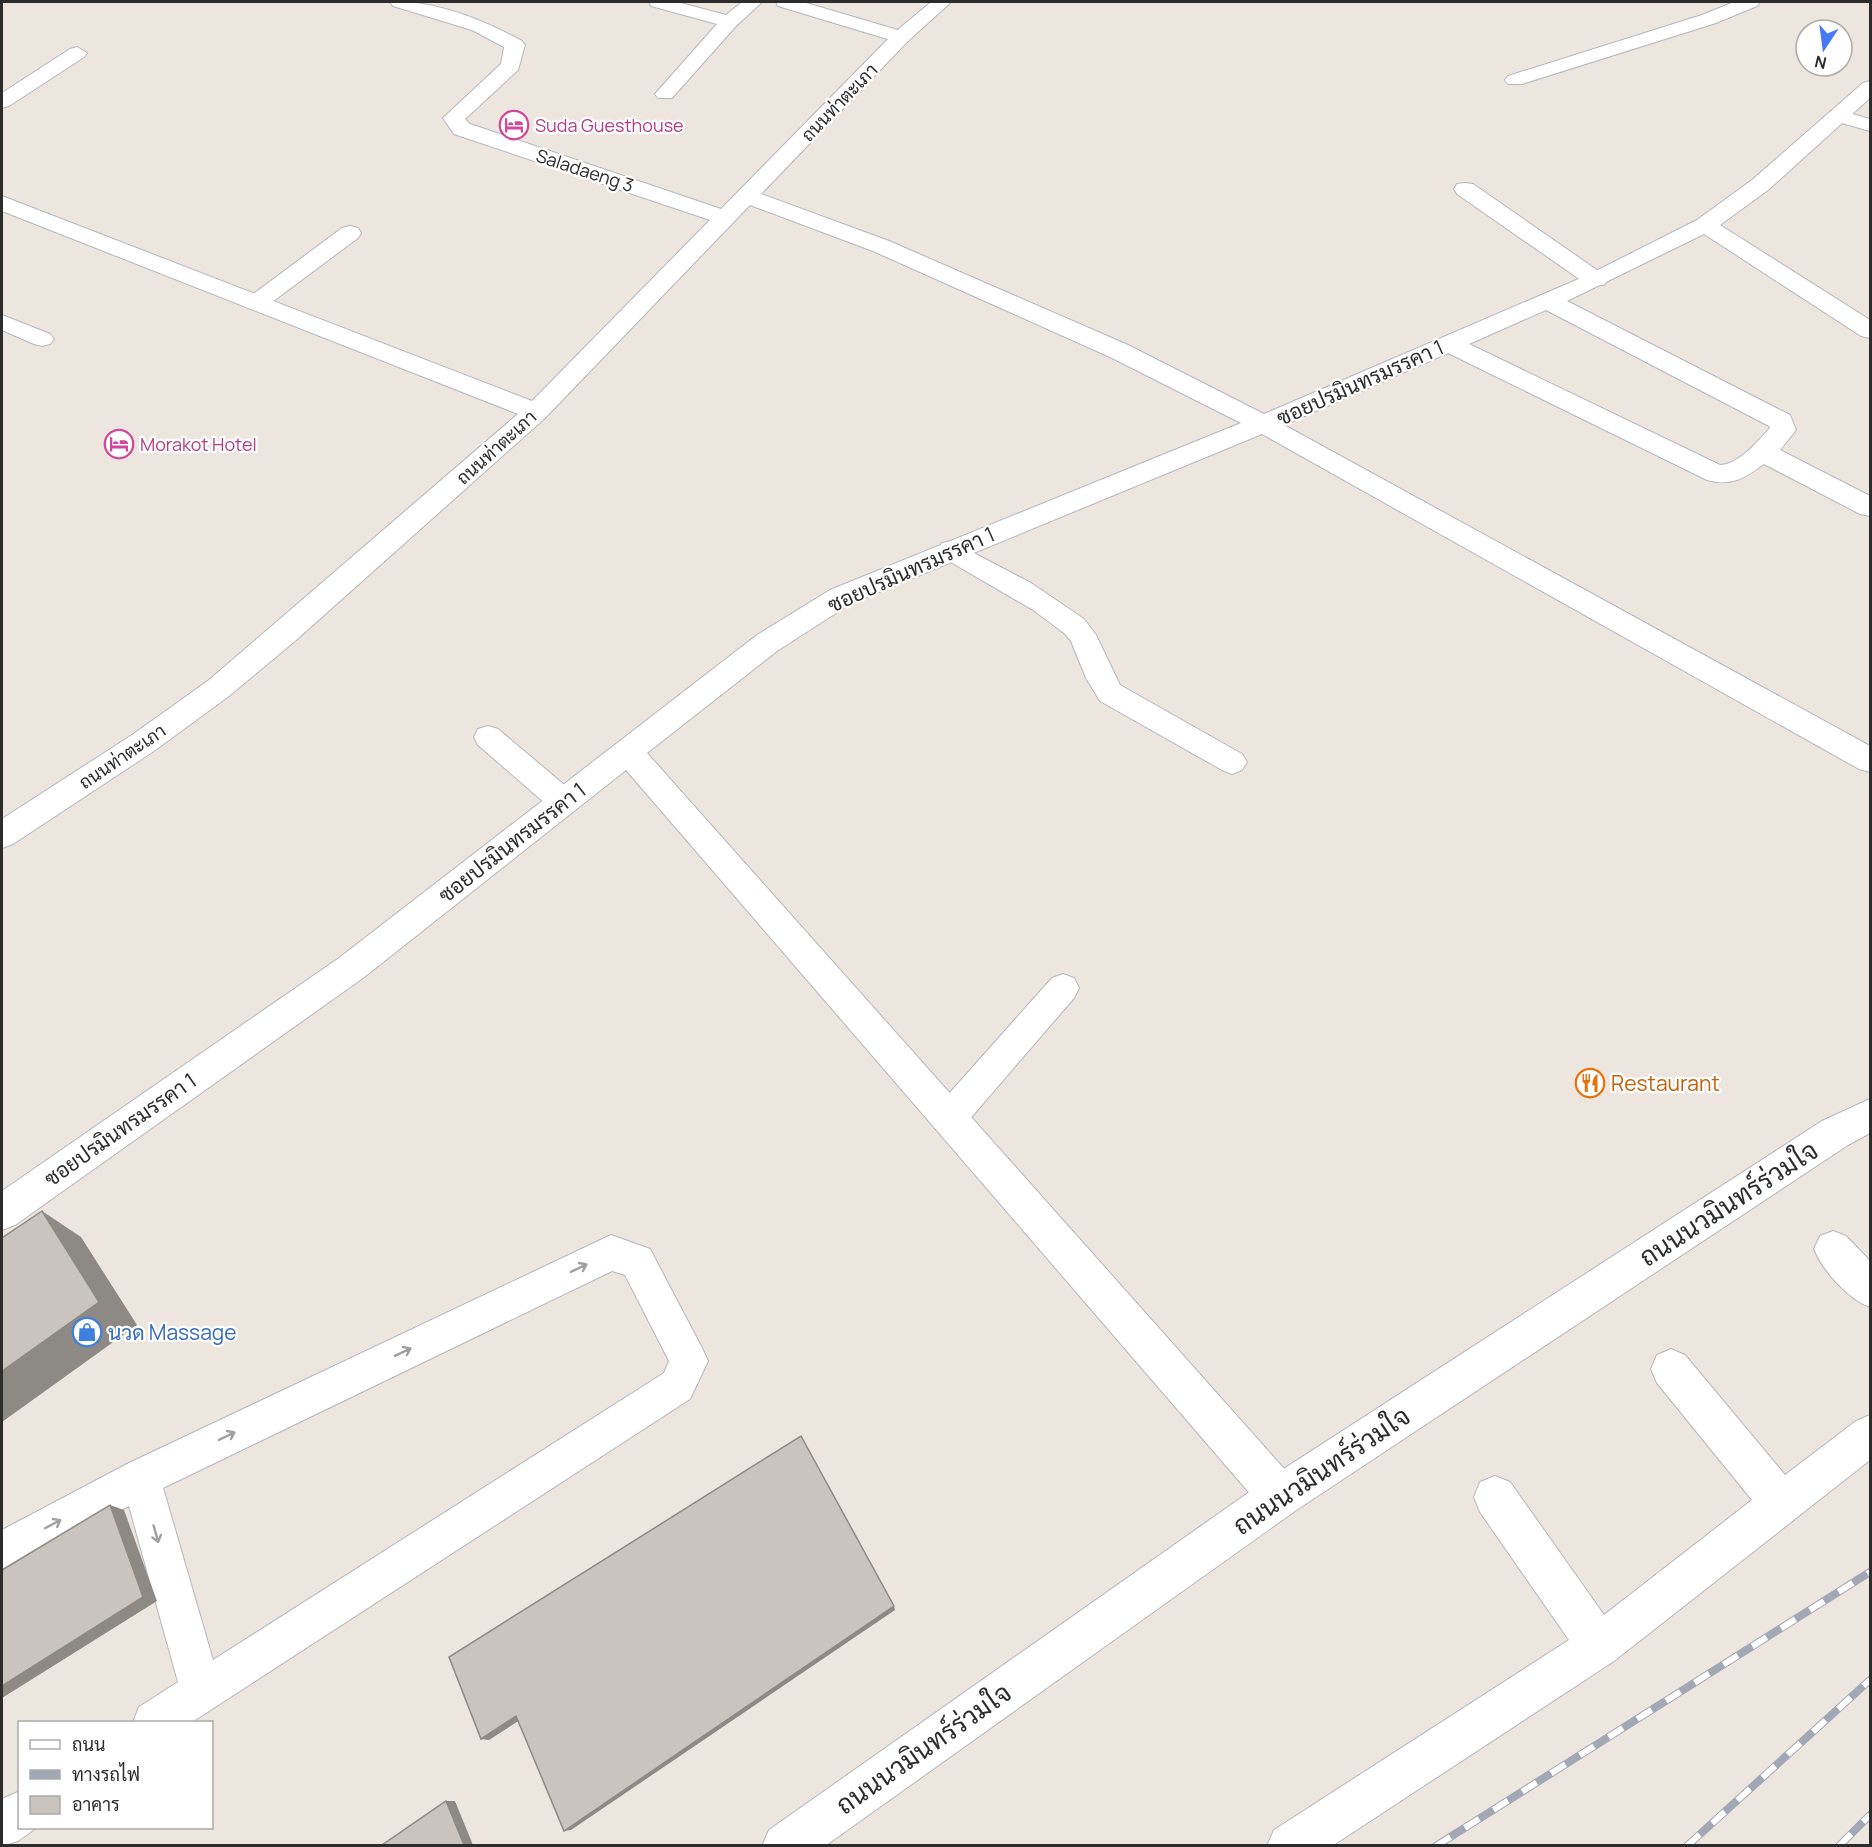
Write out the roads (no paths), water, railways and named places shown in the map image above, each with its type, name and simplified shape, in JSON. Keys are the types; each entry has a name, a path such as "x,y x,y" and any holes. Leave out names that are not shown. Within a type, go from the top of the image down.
{"street":[{"name":"Saladaeng 3","path":"400,2 478,26 516,45 511,66 454,118 462,129 727,218"},
{"name":"ถนนท่าตะเภา","path":"2,835 143,743 219,688 294,626 536,412 902,37 942,2"},
{"path":"1515,80 1709,19 1750,2"},
{"name":"ซอยปรมินทรมรรคา 1","path":"2,1212 351,968 767,643 840,597 1263,424 1596,280 1705,225 1760,185 1870,88"},
{"path":"748,196 881,246 1119,351 1263,424 1870,760"},
{"path":"2,203 536,412"},
{"path":"1705,225 1870,331"},
{"path":"1449,344 1716,474 1732,474 1763,452 1784,430 1781,421 1547,302"},
{"path":"1763,452 1870,507"},
{"path":"628,752 1280,1496"},
{"name":"ถนนนวมินทร์ร่วมใจ","path":"786,1845 1280,1496 1835,1133 1870,1115"},
{"path":"1833,1248 1870,1288"},
{"path":"1671,1369 1782,1504"},
{"path":"1290,1845 1599,1646 1870,1435"},
{"path":"1495,1497 1599,1646"}],"lane":[{"path":"658,2 729,22"},
{"path":"665,94 729,22 753,2"},
{"path":"785,2 902,37"},
{"path":"2,102 77,53"},
{"path":"1838,116 1870,124"},
{"path":"1465,189 1596,280"},
{"path":"256,303 350,233"},
{"path":"2,322 42,339"},
{"path":"951,550 1065,618 1082,634 1097,676 1110,693 1232,762"},
{"path":"488,737 564,802"},
{"path":"950,1117 1063,988"},
{"path":"2,1551 141,1478 611,1252 638,1261 689,1361 677,1386 156,1721"},
{"path":"141,1478 201,1691"},
{"path":"2,1825 18,1814"}],"railway":[{"path":"1436,1846 1870,1572"},
{"path":"1687,1846 1870,1680"},
{"path":"1839,1846 1870,1815"}],"place":[{"name":"Suda Guesthouse","path":"514,125"},
{"name":"Morakot Hotel","path":"119,444"},
{"name":"Restaurant","path":"1590,1083"},
{"name":"นวด Massage","path":"87,1332"}]}
